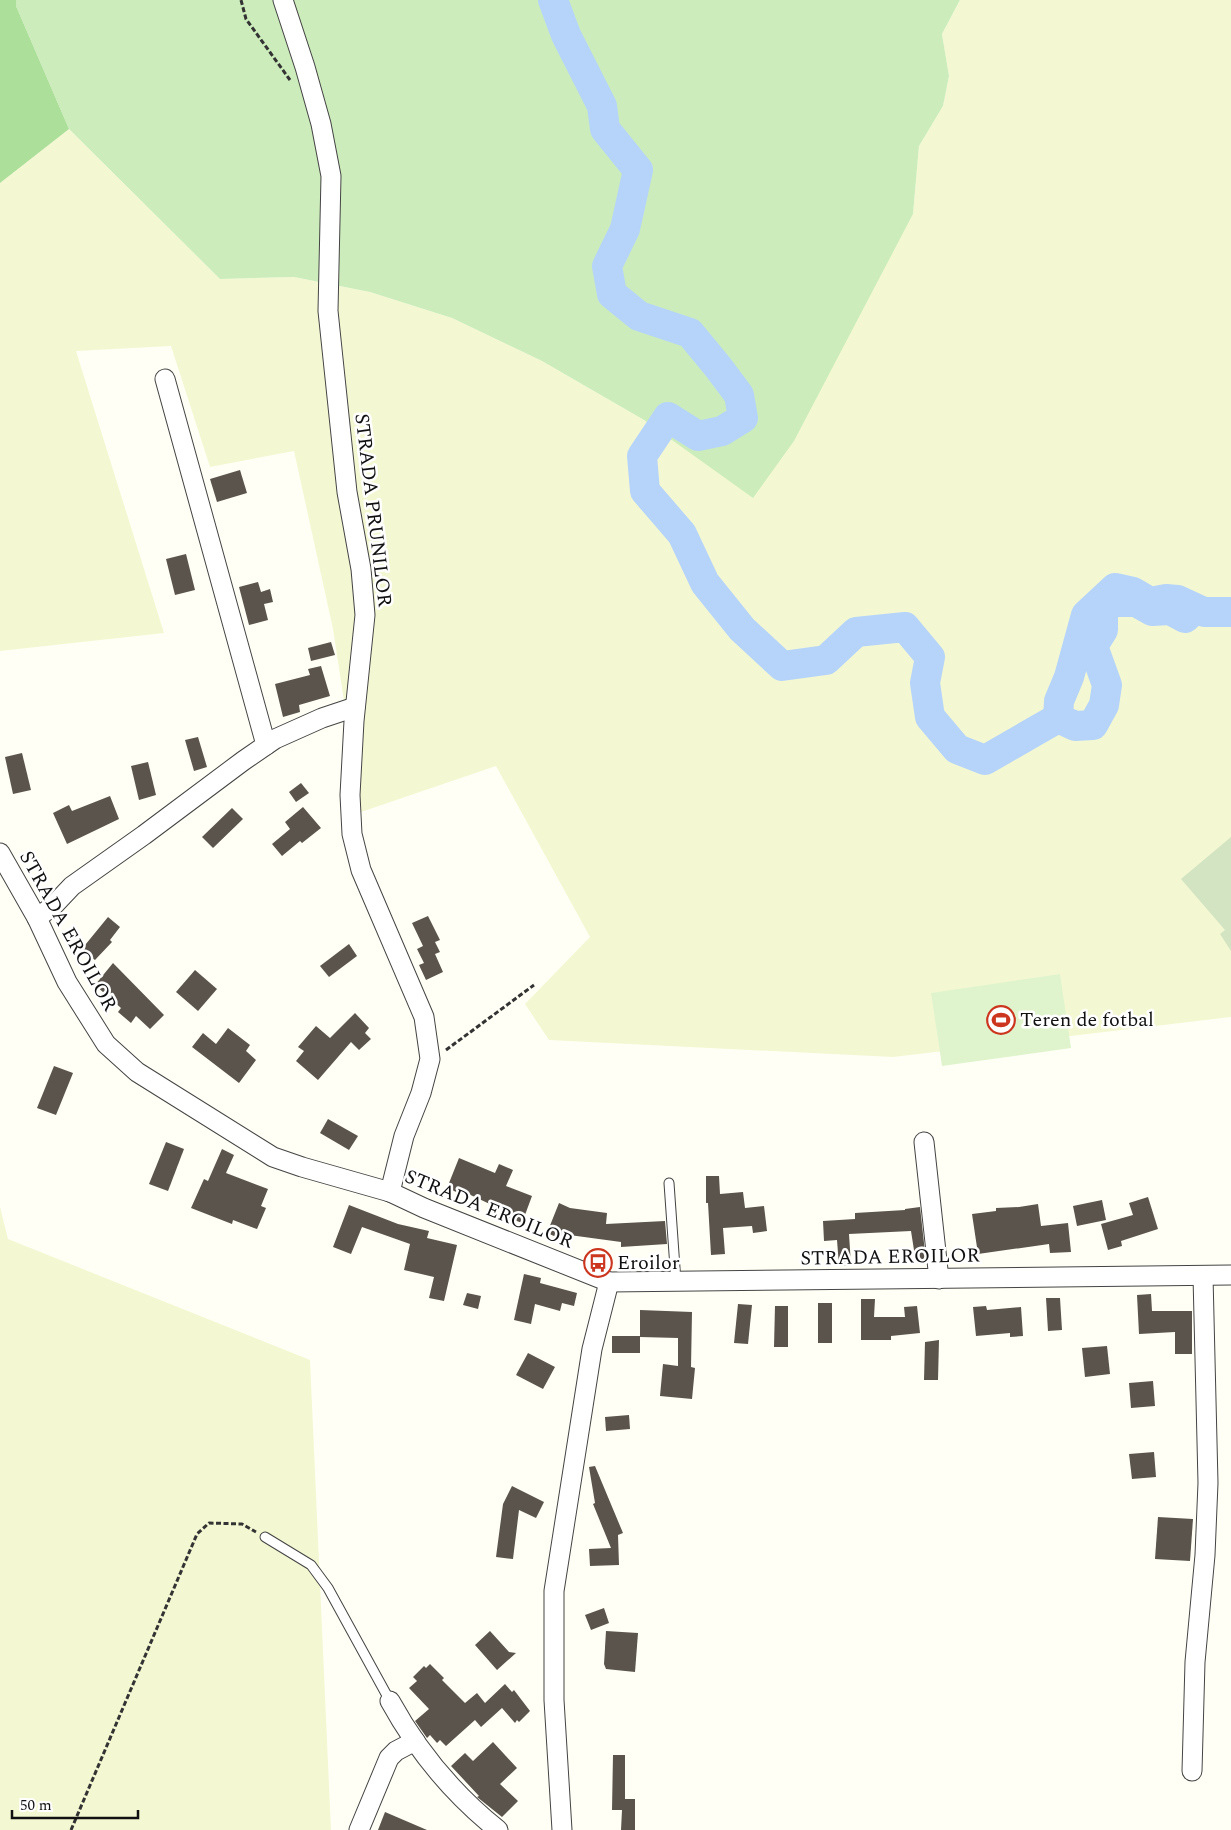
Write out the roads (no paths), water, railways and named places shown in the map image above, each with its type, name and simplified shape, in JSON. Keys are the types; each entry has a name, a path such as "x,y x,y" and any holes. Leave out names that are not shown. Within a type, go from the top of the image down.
{"street":[{"name":"STRADA PRUNILOR","path":"284,0 316,105 331,176 328,311 347,492 361,569 365,615 355,707 350,795 352,834 361,870 424,1017 430,1058 421,1093 404,1136 390,1192"},
{"path":"165,379 266,745"},
{"path":"37,918 54,905 72,886 144,836 266,745 322,718 355,707"},
{"name":"STRADA EROILOR","path":"0,853 37,918 67,982 106,1044 137,1072 273,1157 390,1192 424,1208 609,1282 1231,1275"},
{"path":"924,1142 939,1278"},
{"path":"1192,1772 1195,1662 1205,1554 1208,1482 1203,1276"},
{"path":"562,1830 554,1700 554,1591 592,1349 609,1282"},
{"path":"390,1701 404,1726 446,1782 498,1830"},
{"path":"359,1830 389,1758 396,1751 415,1741"}],"lane":[{"path":"669,1183 676,1282"},
{"path":"265,1537 311,1565 328,1588 390,1701"}],"waterway":[{"path":"553,0 566,35 602,106 605,129 638,170 625,229 607,266 612,294 639,316 690,333 739,395 743,418 722,431 698,436 668,417 642,456 645,491 682,534 705,583 742,629 782,666 826,660 856,632 905,627 930,657 925,683 930,717 957,749 985,760 1058,718"},
{"path":"1195,609 1185,618 1170,610 1152,611 1136,602 1115,602 1103,608 1103,630 1093,646 1107,685 1104,705 1093,725 1075,726 1058,718 1059,701 1069,677 1086,615 1115,588 1133,592 1150,602 1166,599 1178,600 1204,612 1231,612"}],"place":[{"name":"Teren de fotbal","path":"1001,1020"},
{"name":"Eroilor","path":"598,1263"}]}
